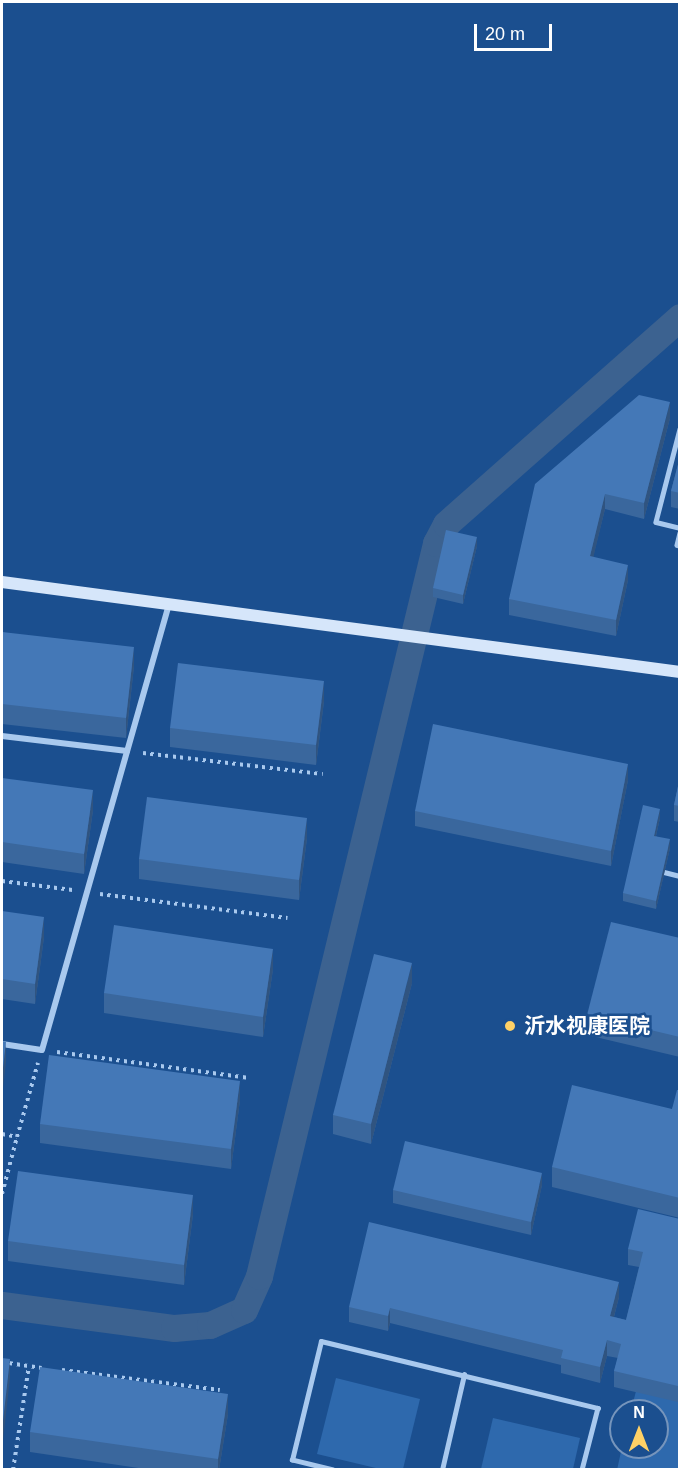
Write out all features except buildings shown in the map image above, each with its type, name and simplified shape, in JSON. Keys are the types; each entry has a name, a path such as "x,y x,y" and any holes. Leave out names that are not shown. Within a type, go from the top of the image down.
{"street":[{"path":"2,582 680,672"},
{"path":"2,1044 42,1050 170,604"},
{"path":"2,736 127,751"}],"lane":[{"path":"680,429 656,522 680,528"},
{"path":"680,533 676,545 680,546"},
{"path":"664,872 680,876"},
{"path":"333,1470 292,1460 321,1341 598,1408 582,1470"},
{"path":"442,1470 464,1375"}],"path":[{"path":"127,751 323,774"},
{"path":"2,881 287,918"},
{"path":"2,1194 42,1050 249,1078"},
{"path":"2,1134 17,1137"},
{"path":"2,1362 220,1390"},
{"path":"13,1470 29,1366"}],"shaded area":[{"path":"336,1378 420,1399 403,1469 380,1469 317,1454"},
{"path":"636,1391 679,1395 679,1469 617,1470 619,1459 669,1459 669,1399 634,1399"},
{"path":"493,1418 580,1438 573,1469 481,1469"}],"waterway":[{"path":"2,1305 174,1328 210,1325 244,1310 259,1276 436,543 446,524 680,317"}],"place":[{"name":"沂水视康医院","path":"510,1026"}]}
